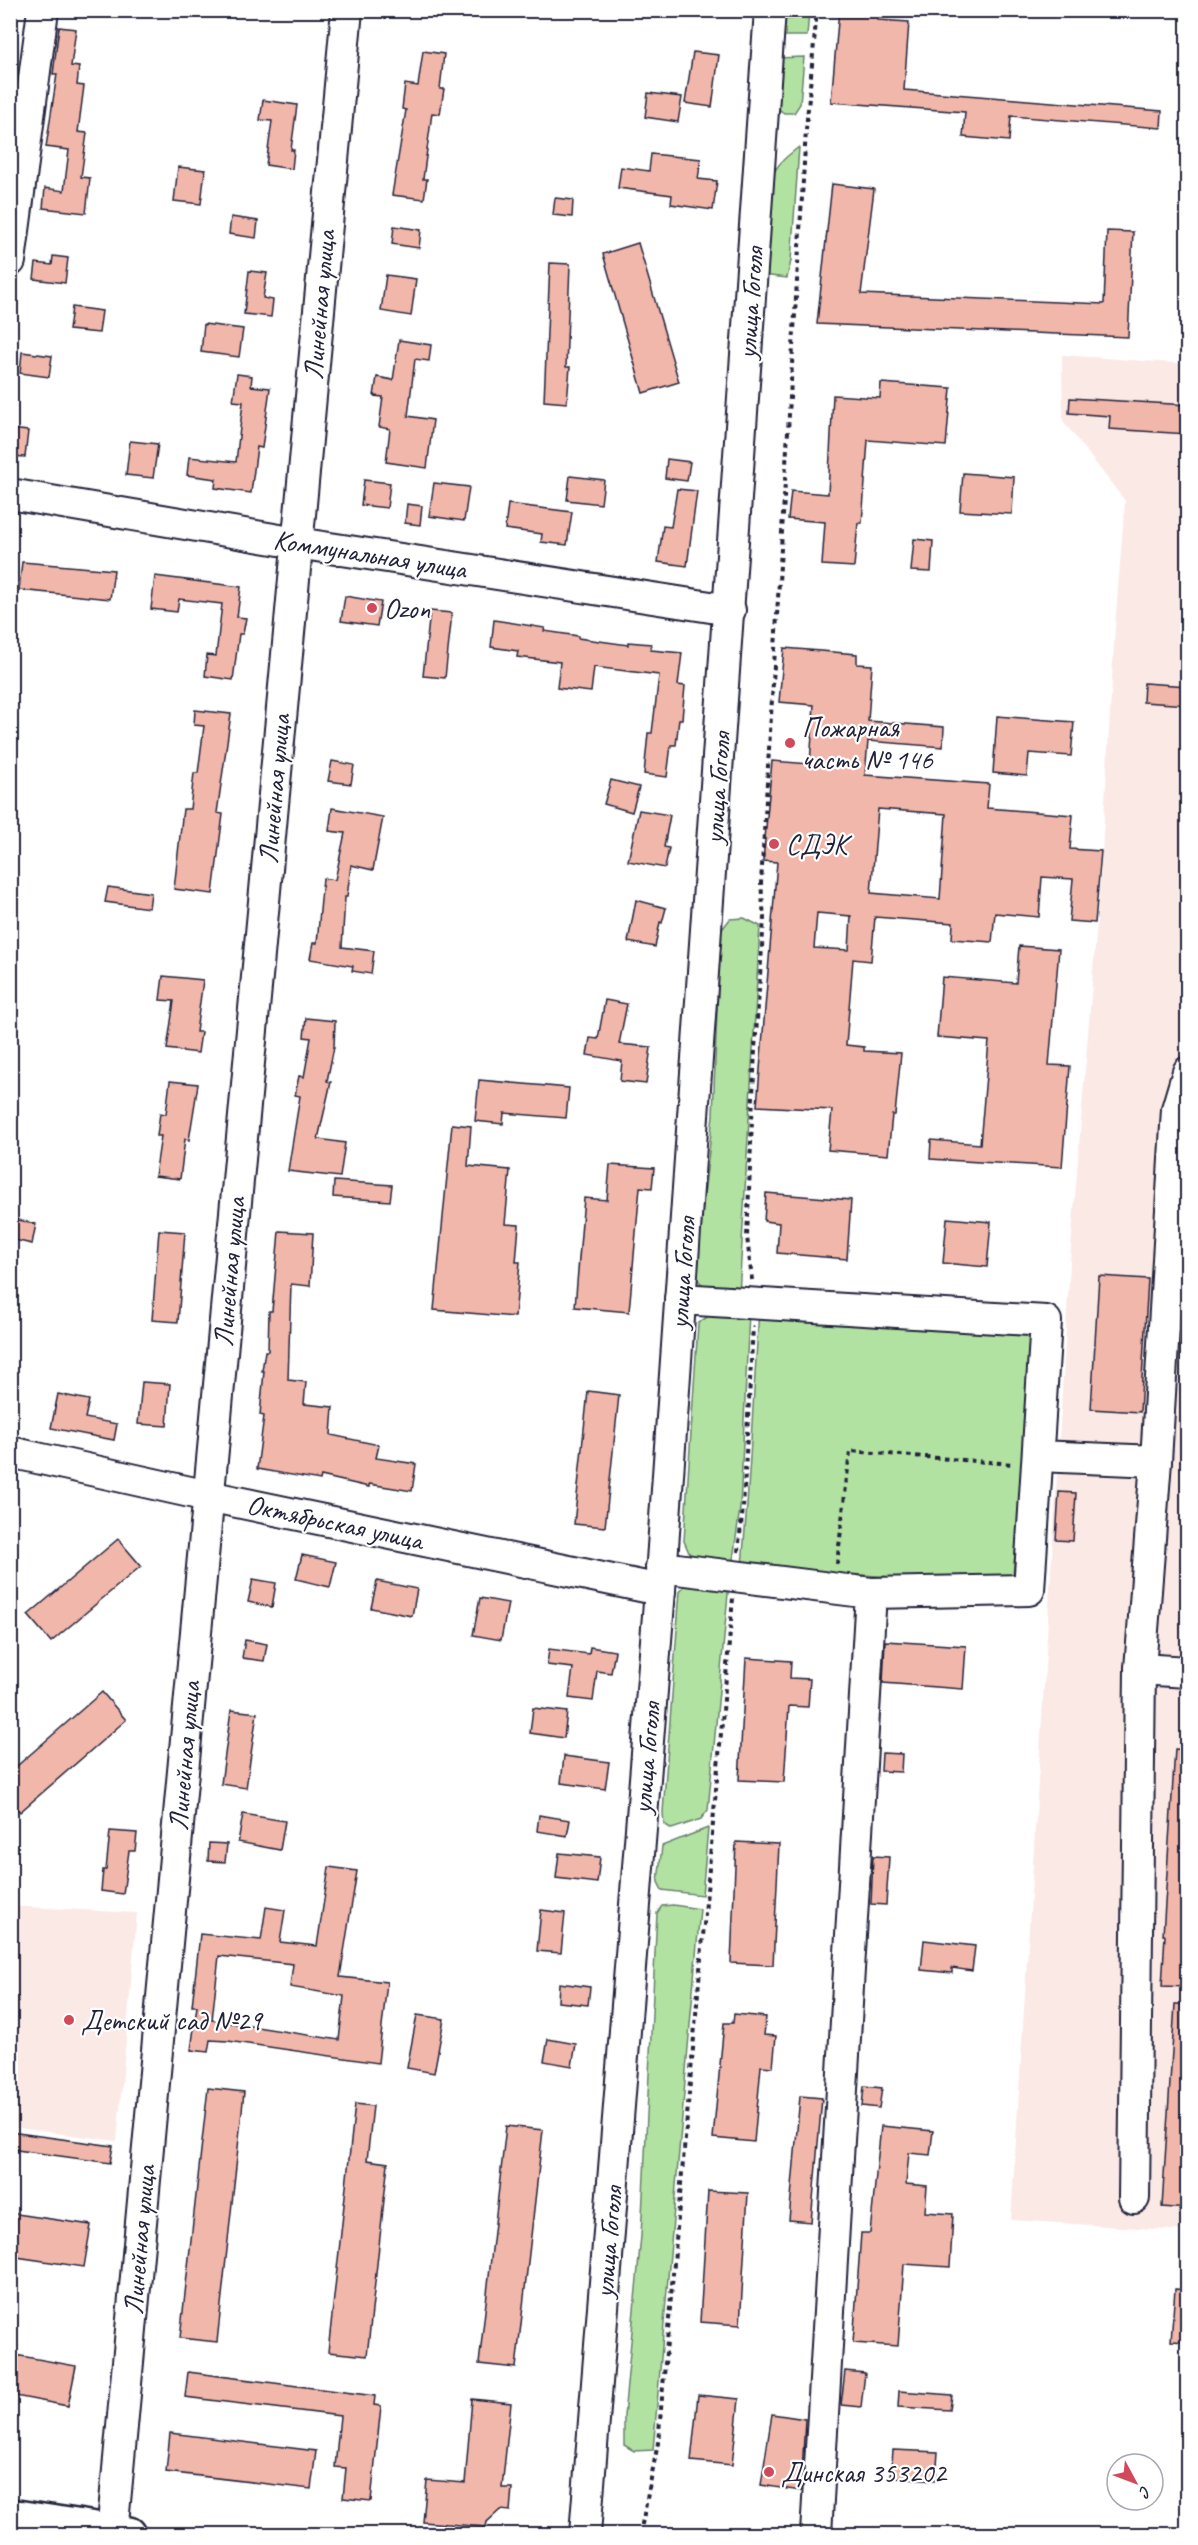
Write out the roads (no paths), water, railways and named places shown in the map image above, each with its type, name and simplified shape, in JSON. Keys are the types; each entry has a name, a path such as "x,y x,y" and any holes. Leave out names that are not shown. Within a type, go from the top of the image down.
{"main road":[{"path":"10,2517 118,2534"}],"street":[{"path":"10,261 43,10"},
{"name":"Линейная улица","path":"118,2534 208,1496 347,10"},
{"name":"улица Гоголя","path":"585,2535 660,1578 771,10"},
{"name":"Коммунальная улица","path":"10,495 297,543 729,610"},
{"path":"1134,2198 1140,1669 1156,1461 1177,1109 1188,1072"},
{"path":"680,1299 1046,1321 1037,1461 1156,1461"},
{"name":"Октябрьская улица","path":"10,1452 208,1496 660,1578 735,1576 871,1593 1029,1590 1037,1461"},
{"path":"816,2535 871,1593"},
{"path":"1140,1669 1188,1672"}],"place":[{"name":"Ozon","path":"372,608"},
{"name":"Пожарная часть № 146","path":"790,743"},
{"name":"СДЭК","path":"774,844"},
{"name":"Детский сад №29","path":"69,2020"},
{"name":"Динская 353202","path":"769,2472"}]}
